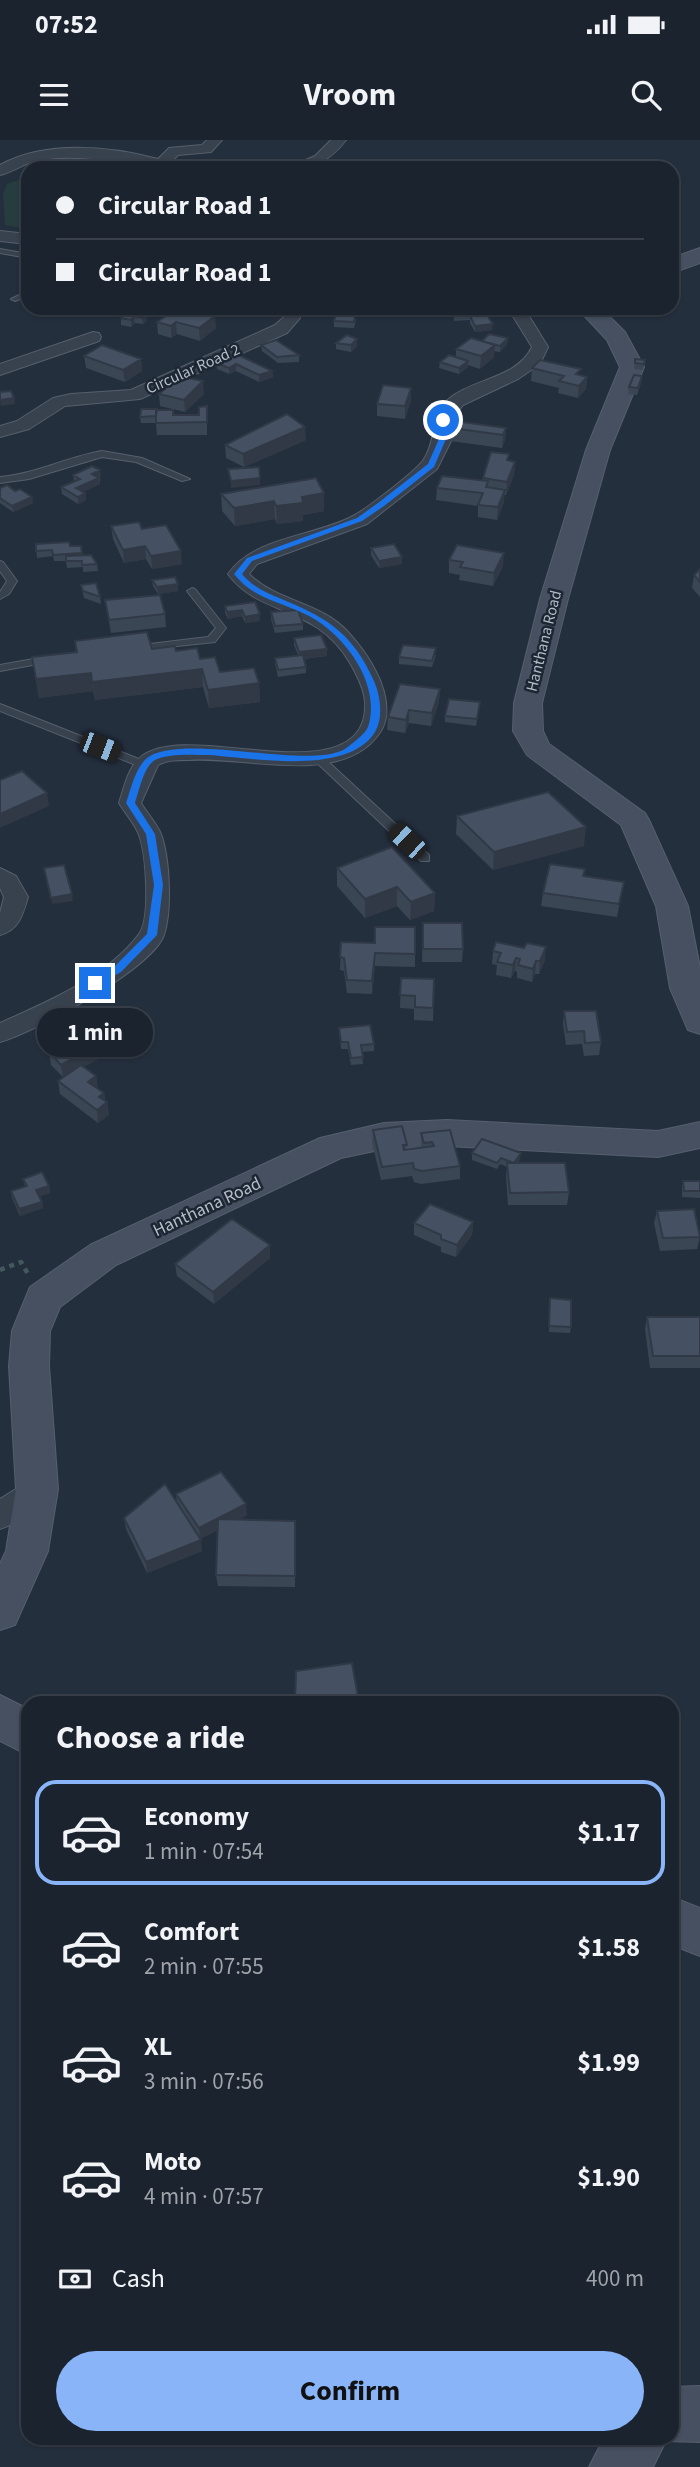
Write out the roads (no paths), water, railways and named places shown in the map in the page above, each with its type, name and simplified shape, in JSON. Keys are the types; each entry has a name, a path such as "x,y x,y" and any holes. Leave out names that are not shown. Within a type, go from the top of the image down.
{"street":[{"path":"166,161 174,151 206,149 215,140"},
{"path":"314,161 320,159 339,140"},
{"path":"0,171 21,160 90,152 124,155 146,161"},
{"path":"0,236 21,238"},
{"path":"679,263 700,255"},
{"name":"Circular Road 2","path":"0,432 23,425 59,402 134,395 281,329 292,315"},
{"path":"0,1033 50,1010 117,970 152,935 158,885 150,834 130,803 145,765 153,757 187,752 318,758 348,752 371,730 376,697 369,680 341,634 317,617 250,589 237,574 250,560 360,520 431,466 443,439 443,420 457,401 512,375 534,360 540,347 521,315"},
{"name":"Hanthana Road","path":"595,315 617,337 632,367 598,450 554,599 528,703 528,732 537,749 634,820 672,906 687,988 700,1022"},
{"path":"0,370 93,337"},
{"path":"0,875 16,897 11,916 0,927"},
{"name":"Hanthana Road","path":"0,1611 27,1551 37,1489 29,1366 31,1331 44,1298 103,1255 333,1147 384,1136 447,1133 658,1144 700,1135"},
{"path":"0,1516 37,1489"},
{"path":"0,1716 21,1730"},
{"path":"679,1924 700,1932"},
{"path":"679,2415 700,2414"},
{"path":"618,2467 634,2445"}],"lane":[{"path":"0,251 21,255"},
{"path":"15,299 21,296"},
{"path":"0,480 29,479 91,456 113,454 159,467 185,479"},
{"path":"0,564 12,581 6,592 0,596"},
{"path":"121,650 211,640 221,628 192,591"},
{"path":"0,668 57,658"},
{"path":"0,707 145,765"},
{"path":"318,758 425,858"}]}
